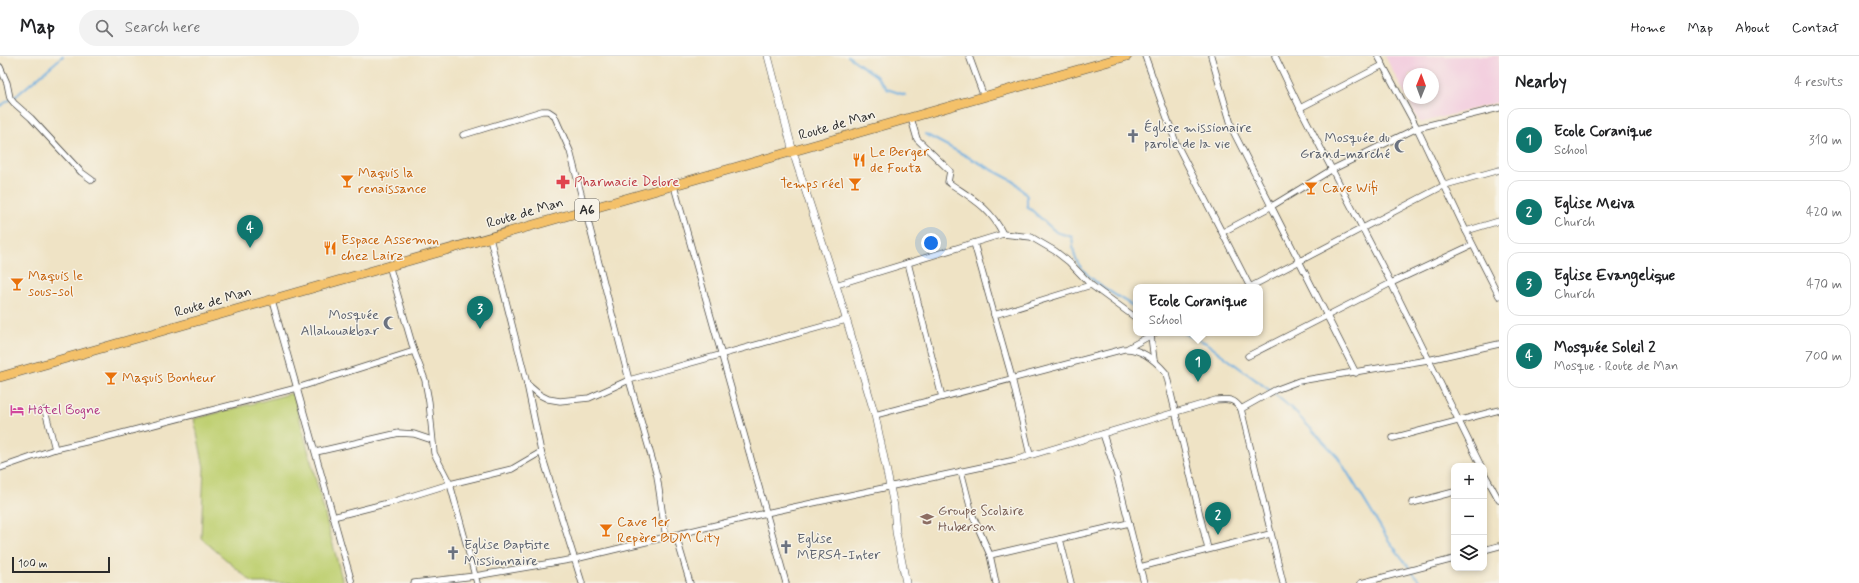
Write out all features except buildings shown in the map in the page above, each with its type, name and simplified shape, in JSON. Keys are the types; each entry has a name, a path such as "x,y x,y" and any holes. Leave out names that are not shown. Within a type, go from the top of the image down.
{"highway":[{"name":"Route de Man","path":"0,377 1126,56"}],"street":[{"path":"768,56 793,152 836,285 875,415 890,485 901,562 906,583"},
{"path":"970,56 984,97"},
{"path":"1146,56 1176,143 1250,284"},
{"path":"1211,56 1230,125 1356,373"},
{"path":"1275,56 1300,108 1391,283 1478,463"},
{"path":"1378,56 1417,128 1472,244 1499,296"},
{"path":"1300,108 1383,66"},
{"path":"0,67 7,83 10,98 14,103 31,118 82,172 92,180"},
{"path":"1223,232 1272,206 1332,170 1417,128 1499,108"},
{"path":"463,134 542,111 548,111 554,115 560,125 570,151 583,197 584,211 629,380 657,476 666,538"},
{"path":"911,118 917,139 950,171 948,182 981,204 996,220 1003,234"},
{"path":"1256,284 1445,185 1499,170"},
{"path":"674,186 786,583"},
{"path":"1466,231 1499,221"},
{"path":"836,285 1003,234 1031,237 1069,262 1091,285 1133,316"},
{"path":"490,238 527,384 542,452 582,583"},
{"path":"974,242 1012,378 1030,456"},
{"path":"1248,356 1391,283 1472,244"},
{"path":"908,263 942,397"},
{"path":"389,265 414,351 425,380 428,394 434,452 450,484 477,583"},
{"path":"994,315 1091,285"},
{"path":"272,300 352,583"},
{"path":"527,384 544,398 560,401 589,398 629,380 846,320"},
{"path":"875,415 1124,349 1147,336"},
{"path":"1151,336 1154,360"},
{"path":"1241,409 1276,390 1300,381 1428,360 1499,344"},
{"path":"1124,349 1137,350 1154,360 1166,372 1208,549"},
{"path":"0,468 55,449 297,388 414,351"},
{"path":"414,583 475,576 575,559 890,485 961,472 1030,456 1216,400 1228,399 1236,402 1241,409 1283,583"},
{"path":"45,410 55,449"},
{"path":"1393,438 1499,410"},
{"path":"316,452 399,433 414,434 432,440"},
{"path":"1103,434 1117,476 1144,583"},
{"path":"333,517 392,502 450,484 512,469 542,452"},
{"path":"961,472 972,514 990,555 996,583"},
{"path":"1487,484 1499,500"},
{"path":"1412,503 1451,493"},
{"path":"990,555 1128,522"},
{"path":"1140,567 1270,534"},
{"path":"676,536 690,583"},
{"path":"1060,538 1071,583"},
{"path":"1487,549 1499,546"},
{"path":"1361,583 1451,560"}],"shaded area":[{"path":"1385,56 1499,56 1499,102 1420,123 1410,104 1439,104 1439,68 1403,68 1403,90"}],"green space":[{"path":"293,393 343,583 253,583 201,538 204,467 194,419"}],"waterway":[{"path":"0,106 16,96 63,56"},
{"path":"848,56 876,76 887,89 905,95"},
{"path":"925,134 1015,182 1027,196 1027,206 1056,232 1072,237 1076,259 1086,273 1102,286 1133,306"},
{"path":"1190,336 1206,343 1272,392 1291,408 1338,457 1389,541 1421,583"}],"place":[{"name":"Église missionaire parole de la vie","path":"1133,136"},
{"name":"Mosquée du Grand-marché","path":"1401,146"},
{"name":"Le Berger de Fouta","path":"859,160"},
{"name":"Maquis la renaissance","path":"347,181"},
{"name":"Pharmacie Delore","path":"563,182"},
{"name":"Temps réel","path":"855,184"},
{"name":"Cave Wifi","path":"1311,188"},
{"name":"Mosquée Soleil 2","path":"250,248"},
{"name":"Espace Assemon chez Lairz","path":"330,248"},
{"name":"Maquis le sous-sol","path":"17,284"},
{"name":"Mosquée Allahouakbar","path":"390,323"},
{"name":"Eglise Evangelique","path":"480,329"},
{"name":"Maquis Bonheur","path":"111,378"},
{"name":"Ecole Coranique","path":"1198,382"},
{"name":"Hôtel Bogne","path":"17,410"},
{"name":"Groupe Scolaire Huberson","path":"927,519"},
{"name":"Cave 1er Repère BDM City","path":"606,530"},
{"name":"Eglise Meiva","path":"1218,535"},
{"name":"Eglise MERSA-Inter","path":"786,547"},
{"name":"Eglise Baptiste Missionnaire","path":"453,553"}]}
